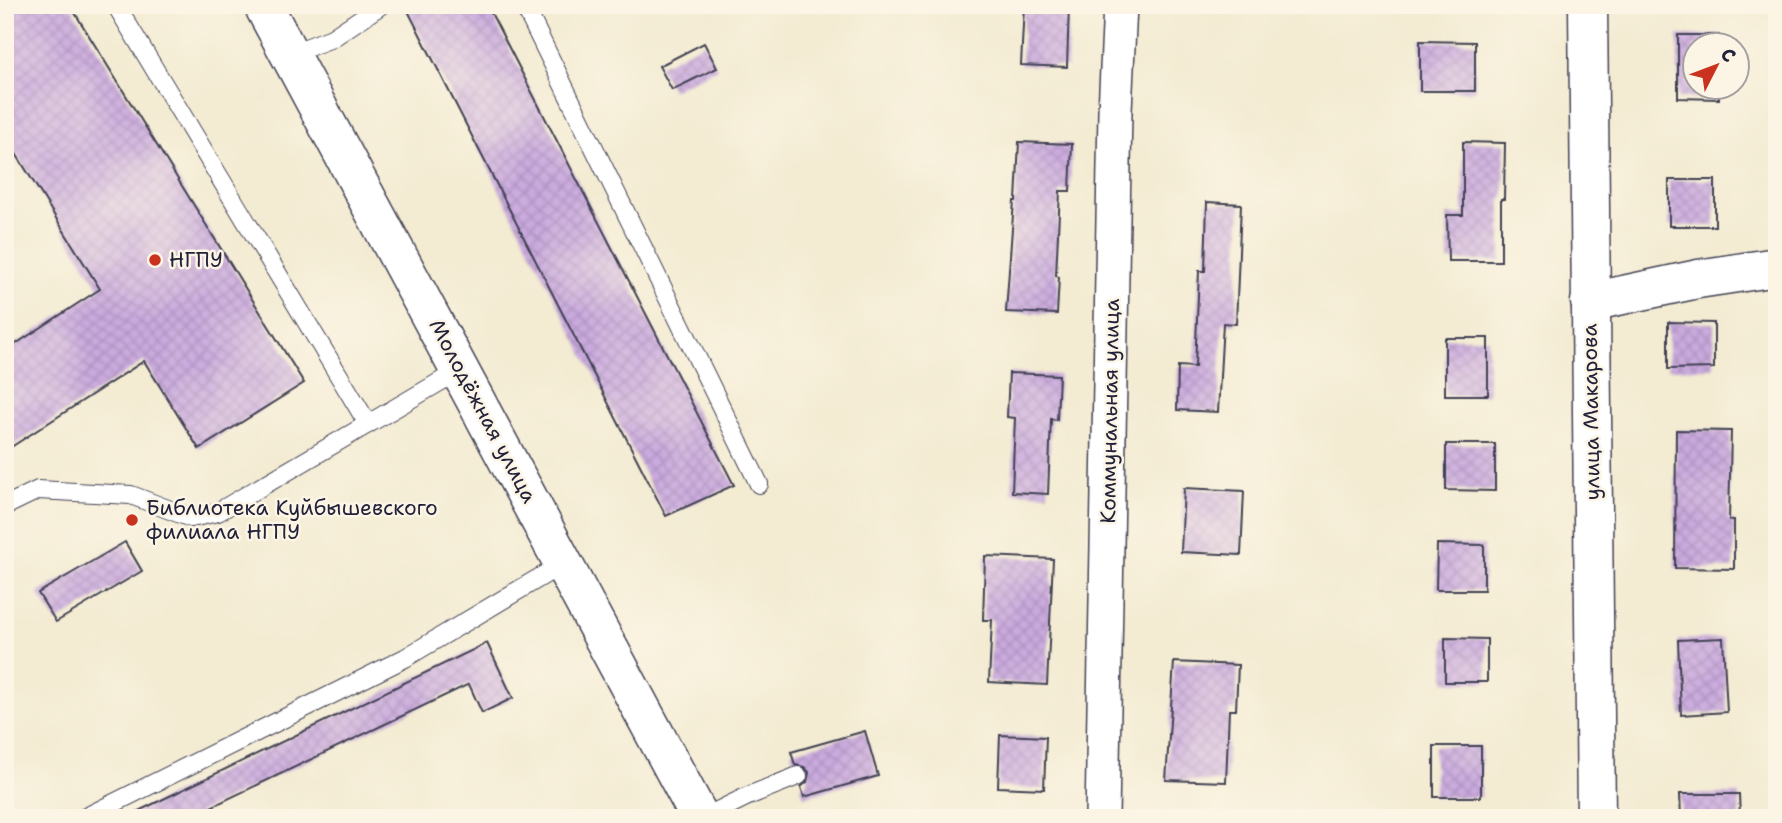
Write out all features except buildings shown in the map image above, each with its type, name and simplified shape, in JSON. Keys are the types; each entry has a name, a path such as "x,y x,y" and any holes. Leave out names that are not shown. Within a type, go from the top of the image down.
{"street":[{"name":"Молодёжная улица","path":"263,5 702,818"},
{"name":"Коммунальная улица","path":"1102,818 1115,124 1121,5"},
{"name":"улица Макарова","path":"1588,5 1595,818"},
{"path":"1590,302 1698,279 1777,267"}],"lane":[{"path":"116,5 368,424"},
{"path":"290,54 332,38 381,5"},
{"path":"524,5 759,484"},
{"path":"5,506 38,490 131,495 191,518 218,512 460,370"},
{"path":"84,818 405,658 564,563"},
{"path":"702,818 798,776"}],"place":[{"name":"НГПУ","path":"155,260"},
{"name":"Библиотека Куйбышевского филиала НГПУ","path":"132,520"}]}
